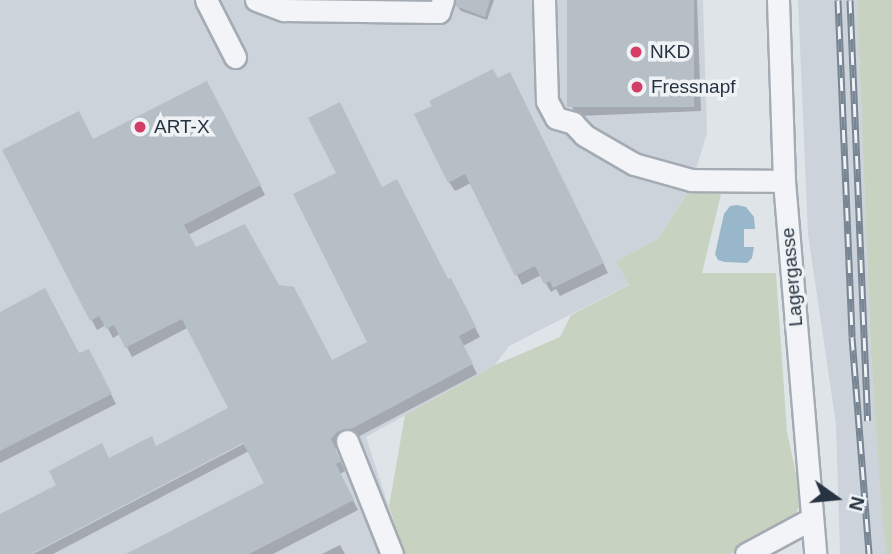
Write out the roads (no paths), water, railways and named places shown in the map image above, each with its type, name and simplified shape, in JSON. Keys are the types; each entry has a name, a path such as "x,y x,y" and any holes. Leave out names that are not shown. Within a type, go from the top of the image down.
{"street":[{"path":"206,0 235,57"},
{"path":"256,0 284,10 439,12 443,0"},
{"path":"544,0 547,101 556,118 573,123 584,135 634,164 691,180 784,181"},
{"name":"Lagergasse","path":"778,0 784,181 815,554"},
{"path":"347,441 392,554"},
{"path":"746,554 811,519"}],"water":[{"path":"730,206 746,207 754,217 755,229 744,229 744,247 754,247 752,258 747,263 725,262 718,260 715,254 724,214"}],"railway":[{"path":"838,0 852,337 869,554"},
{"path":"850,0 868,421"}],"place":[{"name":"NKD","path":"636,52"},
{"name":"Fressnapf","path":"637,87"},
{"name":"ART-X","path":"140,127"}]}
